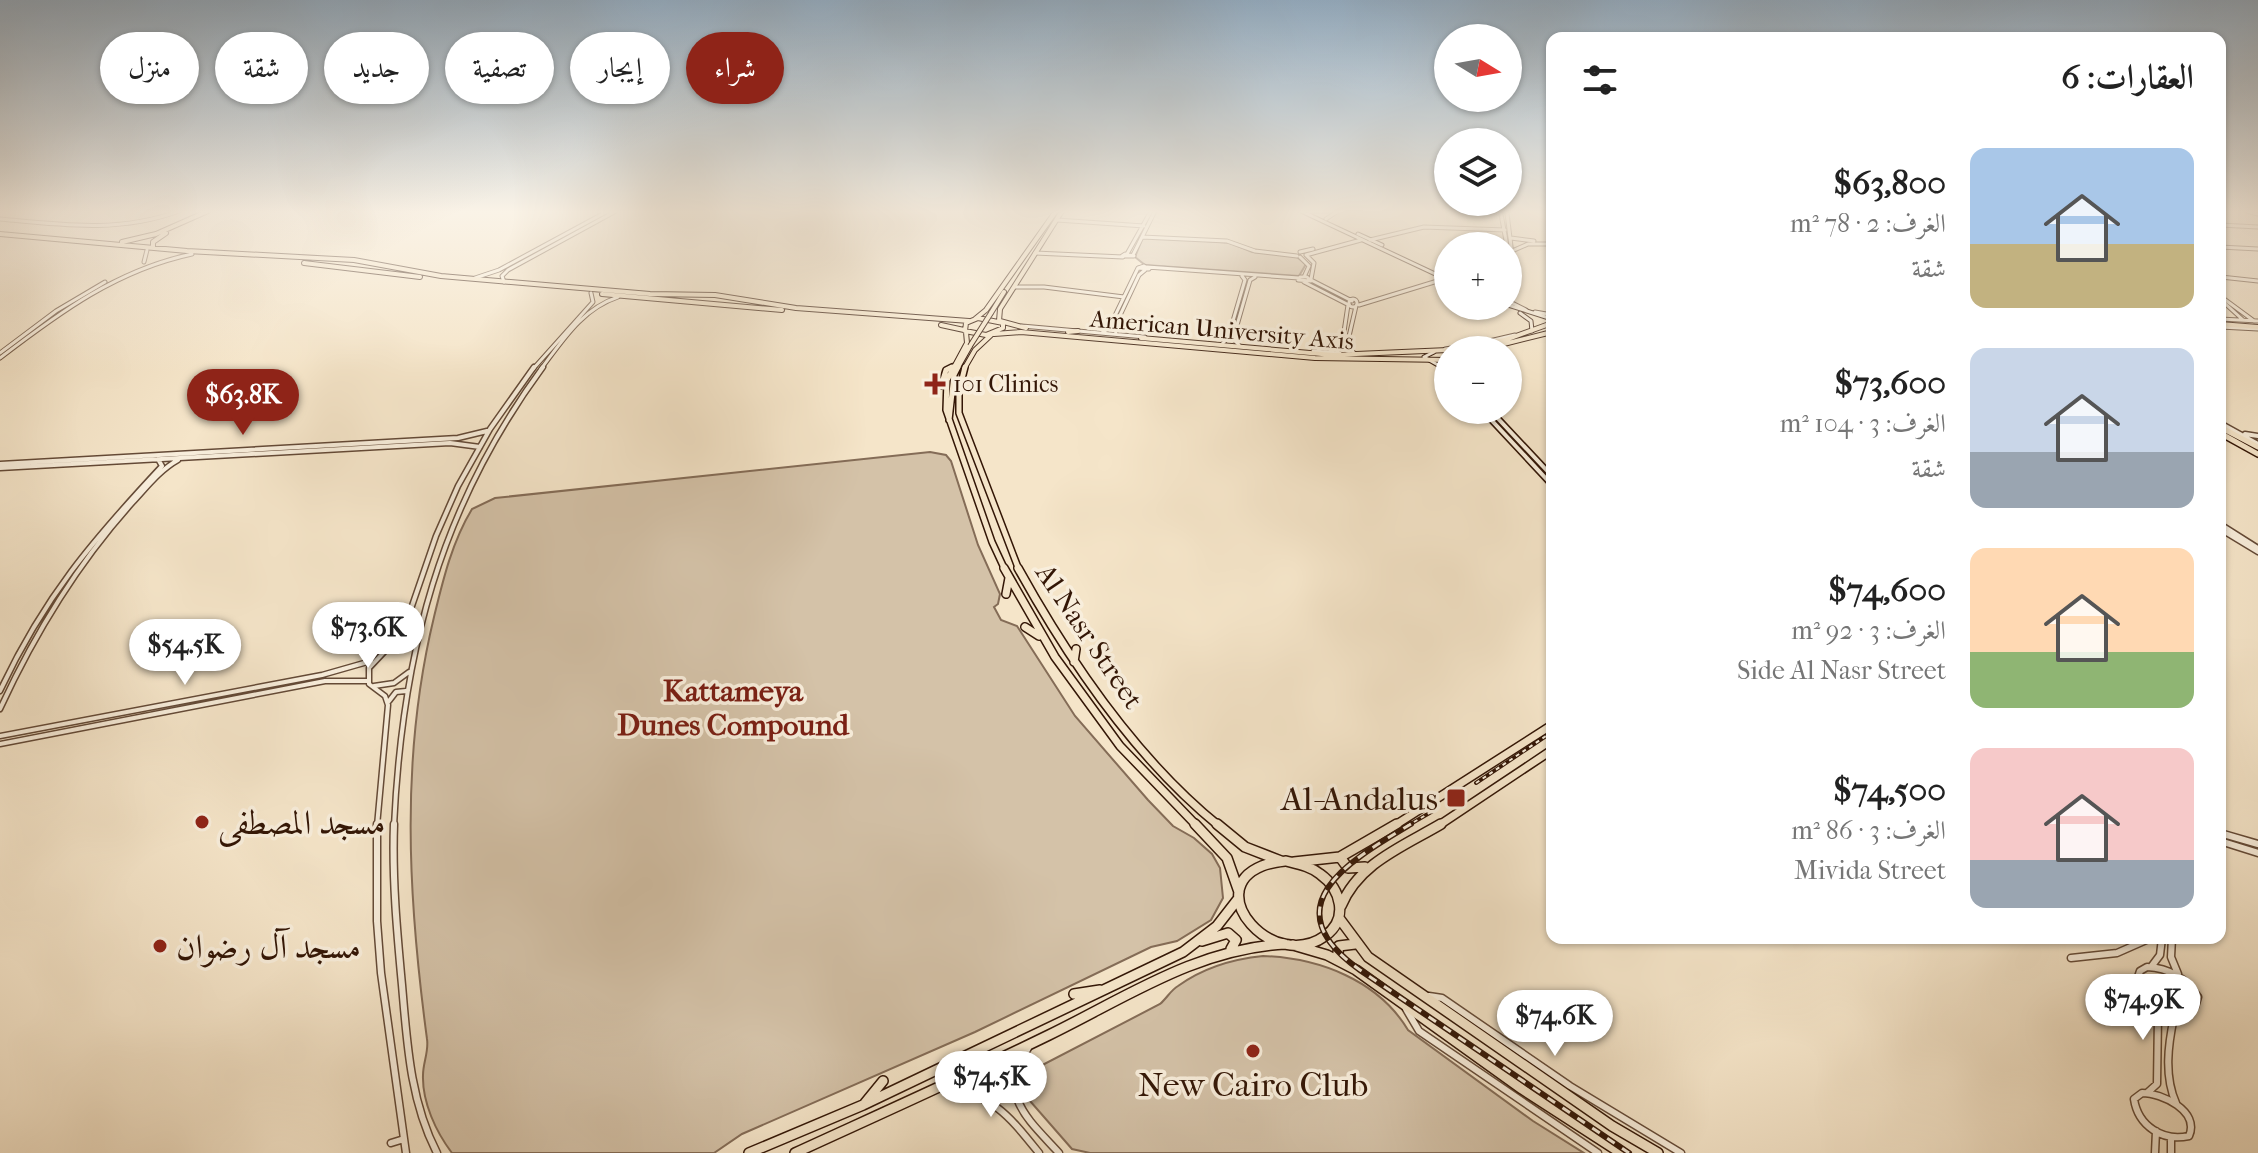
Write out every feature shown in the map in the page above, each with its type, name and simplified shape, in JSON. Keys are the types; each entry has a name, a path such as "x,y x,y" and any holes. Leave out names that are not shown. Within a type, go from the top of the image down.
{"main road":[{"path":"337,265 406,276 955,324"},
{"path":"357,265 359,267"},
{"path":"380,265 414,273 472,279 503,279 656,295 715,295 796,308 955,324 965,331 992,334"},
{"path":"970,344 964,325 984,313 1019,265"},
{"path":"995,313 1027,265"},
{"path":"1420,265 1434,272"},
{"path":"1423,266 1434,273"},
{"path":"995,313 1016,268"},
{"path":"949,420 954,375 970,344 1019,277"},
{"path":"703,304 714,300 715,295"},
{"path":"719,305 719,301 728,297"},
{"path":"1522,312 1546,319"},
{"path":"984,313 995,313"},
{"path":"958,397 964,370 981,341 1003,328 995,313"},
{"path":"1526,314 1532,323 1532,331"},
{"name":"American University Axis","path":"955,324 972,320 1000,321 1014,329 1336,359 1434,352"},
{"path":"2226,323 2257,325"},
{"name":"American University Axis","path":"1516,336 1546,324"},
{"path":"2226,324 2257,325"},
{"name":"American University Axis","path":"992,334 1014,329 1068,332 1205,343 1254,351 1411,356 1434,361"},
{"path":"1068,332 1078,331"},
{"path":"1522,339 1546,333"},
{"path":"958,397 955,389 970,344 976,339 981,341"},
{"path":"1096,341 1104,339"},
{"name":"Al Nasr Street","path":"970,344 952,367 946,389 949,420 962,465 1009,578 1042,638 1072,683 1129,756 1220,849 1231,866 1238,896"},
{"path":"1429,360 1425,356 1434,352"},
{"path":"941,386 946,370 952,367"},
{"name":"Al Nasr Street","path":"958,397 961,419 989,483 1006,541 1027,585 1074,662 1152,760 1199,810 1253,852 1281,861"},
{"path":"1495,424 1546,479"},
{"path":"1503,424 1546,470"},
{"path":"2226,428 2258,446"},
{"path":"2226,437 2258,454"},
{"path":"1006,594 1009,578"},
{"path":"1027,585 1036,582"},
{"path":"1025,627 1042,638"},
{"path":"1074,662 1076,649"},
{"path":"1198,942 1223,920 1254,869 1281,861 1340,857 1408,820 1546,729"},
{"path":"795,1153 1031,1044 1204,957 1231,949 1305,944 1326,935 1339,918 1349,887 1367,867 1468,809 1546,754"},
{"path":"1220,849 1230,847 1234,840"},
{"path":"1340,857 1348,868 1367,867"},
{"path":"1294,862 1315,869 1328,878 1337,891 1341,906"},
{"path":"1238,896 1243,917 1254,930 1337,959 1519,1094 1621,1153"},
{"path":"1339,918 1355,944 1368,957 1658,1153"},
{"path":"749,1153 863,1105 1108,989 1198,942 1228,933 1236,940 1231,949"},
{"path":"1337,959 1339,946 1355,944"},
{"path":"1074,994 1108,989"},
{"path":"863,1105 883,1081"}],"street":[{"path":"0,356 70,306 143,265"},
{"path":"472,279 508,265"},
{"path":"493,273 491,277 503,279 527,265"},
{"path":"1142,265 1146,268 1311,280 1356,303 1431,279 1434,275"},
{"path":"1301,280 1308,265"},
{"path":"1311,280 1314,265"},
{"path":"1138,268 1301,280 1348,304 1434,282"},
{"path":"1115,332 1138,268"},
{"path":"1100,333 1108,329 1124,297 1146,268"},
{"path":"1222,344 1228,340 1245,281 1242,276"},
{"path":"1019,277 1030,285"},
{"path":"1239,345 1233,339 1250,280 1255,277"},
{"path":"2226,279 2258,282"},
{"path":"1013,288 1030,285 1114,293 1124,297"},
{"path":"1114,293 1130,288"},
{"path":"591,293 594,300"},
{"path":"369,684 368,670 403,632 443,517 480,447 529,370 594,300 622,296"},
{"path":"437,1153 418,1106 397,942 393,823 409,671 442,550 487,449 519,399 568,336 605,300"},
{"path":"2226,302 2257,325"},
{"path":"1356,303 1347,345 1358,354"},
{"path":"1335,353 1342,345 1348,304"},
{"path":"2226,305 2243,325"},
{"path":"1522,309 1546,319"},
{"path":"1014,329 1115,332 1205,343 1358,354 1434,350 1521,335"},
{"path":"1108,329 1115,332"},
{"path":"510,400 519,399"},
{"path":"506,406 516,405"},
{"path":"2226,428 2258,446"},
{"path":"435,447 490,430"},
{"path":"2238,433 2258,436"},
{"path":"51,464 460,440 480,447"},
{"path":"0,466 450,443"},
{"path":"0,691 13,661 49,601 113,521 165,466 187,458"},
{"path":"156,459 165,466"},
{"path":"0,709 21,660 78,568 113,521"},
{"path":"2226,530 2258,550"},
{"path":"403,632 418,629"},
{"path":"392,645 403,641 415,644"},
{"path":"13,661 21,660"},
{"path":"0,736 322,675 374,661"},
{"path":"346,679 354,672 348,667"},
{"path":"0,744 346,679 369,684 394,683 409,671"},
{"path":"369,684 388,702"},
{"path":"406,691 394,694 388,702 377,824 377,921 381,973 406,1153"},
{"path":"63,732 68,723"},
{"path":"2226,835 2258,844"},
{"path":"2226,843 2258,853"},
{"path":"2071,958 2117,953 2137,944"},
{"path":"2151,967 2160,955 2161,944"},
{"path":"2152,997 2158,1016 2157,1084 2136,1097 2134,1107 2142,1121 2156,1131 2172,1138 2186,1138 2192,1129 2190,1119 2169,1088 2172,1027 2174,1017 2183,1010 2195,1007 2198,997 2179,976 2172,961 2172,944"},
{"path":"2179,976 2151,967 2143,969 2138,977 2152,997 2183,1010"},
{"path":"1031,1044 1016,1067 1012,1090 1018,1103 1059,1153"},
{"path":"1562,1087 1681,1153"},
{"path":"936,1088 968,1091 995,1102 1039,1153"},
{"path":"995,1102 1000,1090 1012,1090"},
{"path":"2146,1093 2165,1097 2178,1105"},
{"path":"1519,1094 1598,1153"},
{"path":"2155,1153 2156,1131"},
{"path":"2171,1153 2172,1138"},
{"path":"391,1143 404,1139"}],"shaded area":[{"path":"1145,265 1306,265 1299,276"},
{"path":"930,452 946,455 951,461 978,545 1000,594 994,607 1001,620 1017,626 1075,716 1148,800 1173,826 1194,838 1212,854 1220,868 1223,898 1211,920 1177,941 1151,947 975,1032 742,1134 714,1153 452,1153 431,1116 423,1085 427,1044 412,880 412,775 423,670 434,617 454,548 472,509 495,498"},
{"name":"New Cairo Club","path":"1263,956 1326,967 1364,985 1381,998 1408,1030 1533,1121 1584,1153 1090,1153 1072,1149 1023,1093 1027,1073 1160,1004 1173,990 1198,974 1219,965"}],"railway":[{"path":"1476,783 1546,736"},
{"path":"1407,826 1433,811"},
{"path":"1411,824 1364,853 1328,887 1320,905 1321,925 1334,947 1360,970 1629,1153"}],"place":[{"name":"101 Clinics","path":"935,384"},
{"name":"Al-Andalus","path":"1456,798"},
{"name":"مسجد المصطفى","path":"202,822"},
{"name":"مسجد آل رضوان","path":"160,946"},
{"name":"New Cairo Club","path":"1253,1051"}],"district":[{"name":"Kattameya Dunes Compound","path":"733,708"}]}
